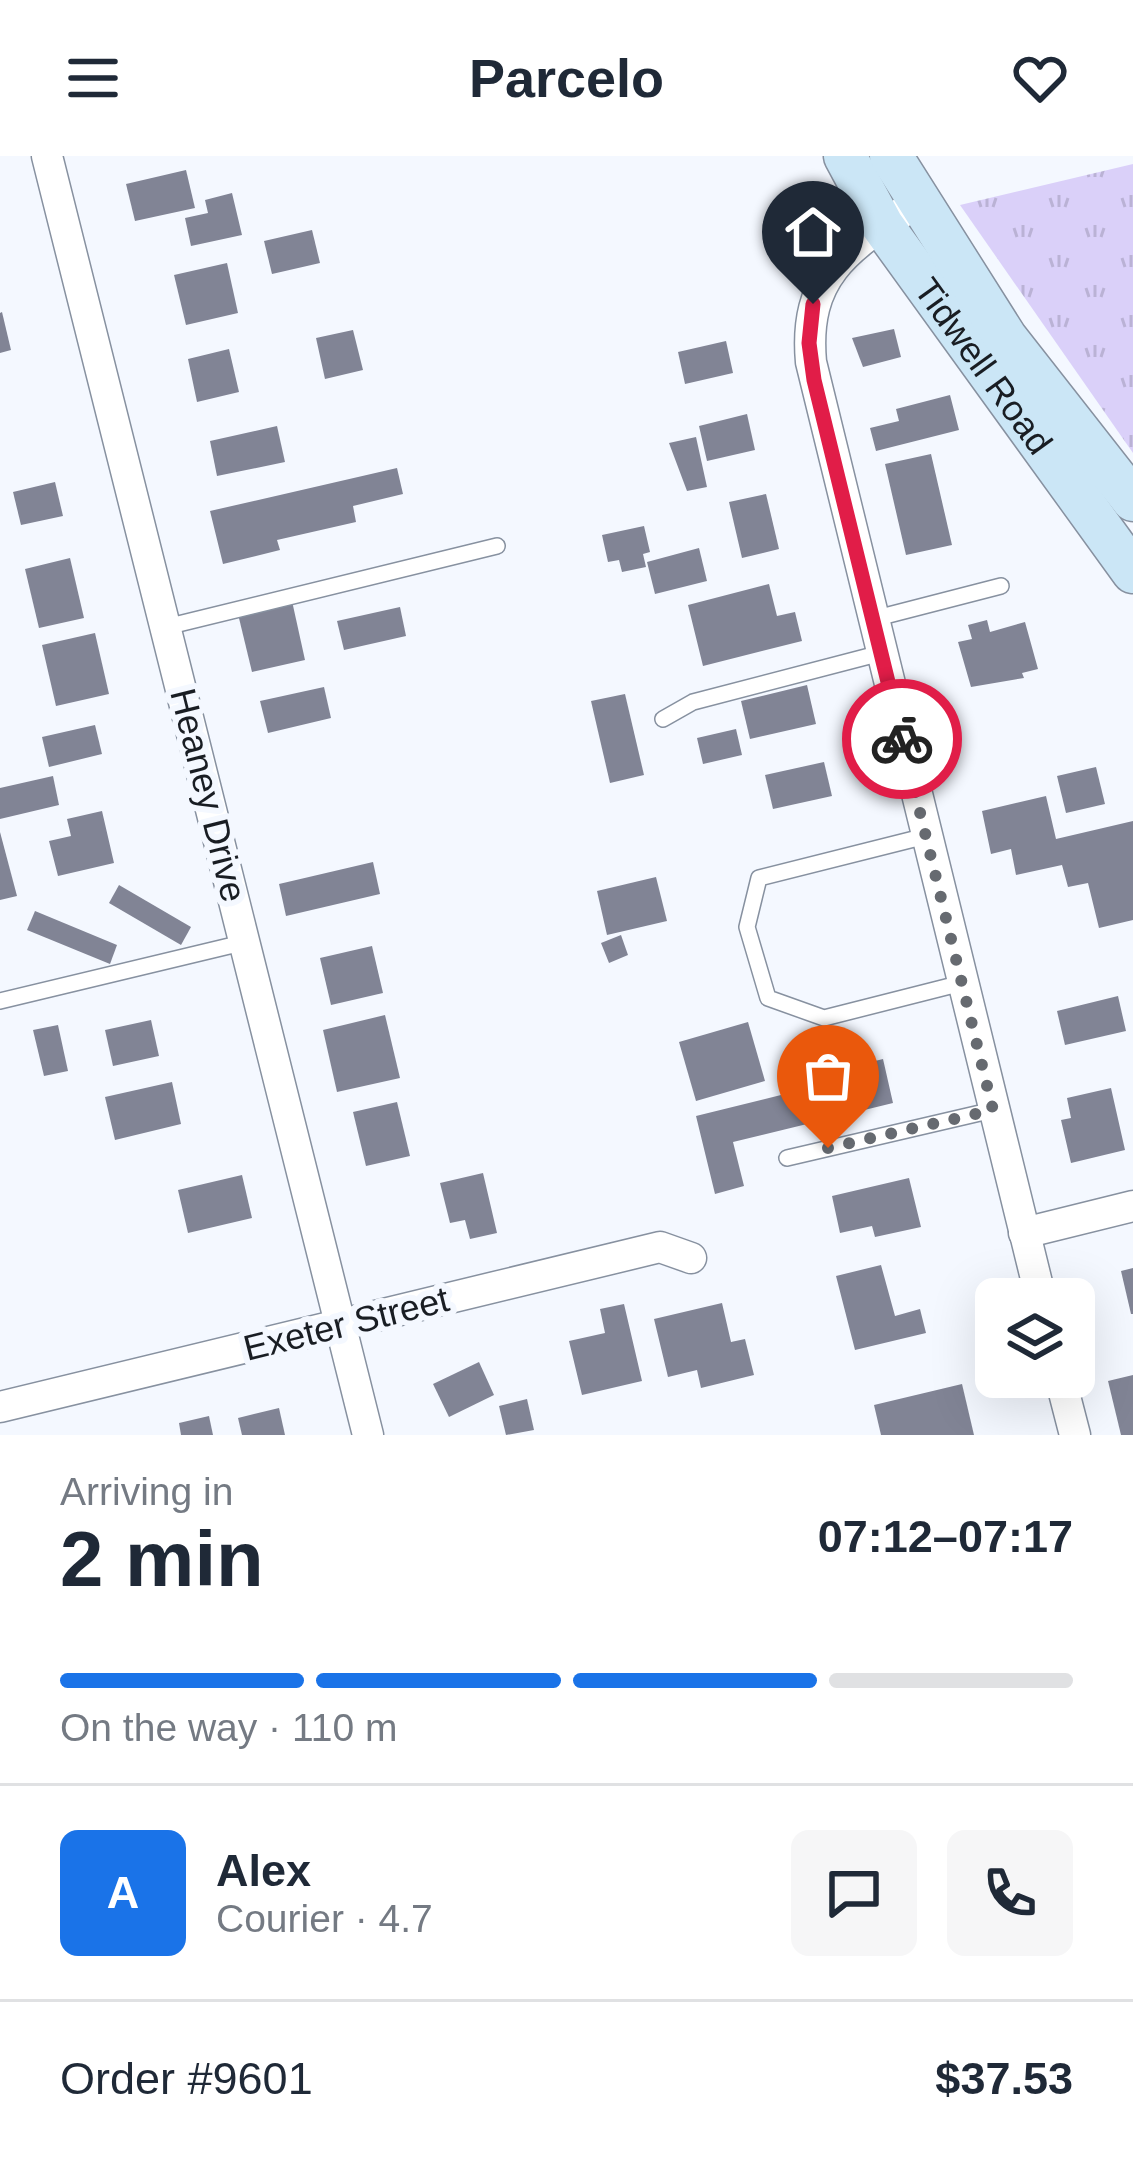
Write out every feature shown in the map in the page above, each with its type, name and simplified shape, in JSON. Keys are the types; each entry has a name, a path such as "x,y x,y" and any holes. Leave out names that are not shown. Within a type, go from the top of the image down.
{"main road":[{"name":"Tidwell Road","path":"845,156 882,225 1133,572"},
{"name":"Tidwell Road","path":"891,156 1006,338 1133,500"},
{"path":"1069,481 1133,603"}],"street":[{"name":"Heaney Drive","path":"47,156 368,1435"},
{"path":"918,202 882,225 832,268 810,325 814,380 1036,1278"},
{"path":"1024,1233 1133,1206"},
{"name":"Exeter Street","path":"0,1407 660,1247 691,1258"},
{"path":"1065,1398 1075,1435"}],"lane":[{"path":"166,627 497,546"},
{"path":"873,619 1001,586"},
{"path":"663,719 693,702 881,653"},
{"path":"926,836 759,878 748,927 768,998 824,1018 962,983"},
{"path":"0,1001 246,942"},
{"path":"787,1158 993,1110"}],"green space":[{"path":"1133,164 1133,453 960,205"}],"building":[{"path":"186,170 195,208 135,221 126,184"},
{"path":"232,193 242,235 191,246 185,218 208,213 205,200"},
{"path":"312,230 320,263 272,274 264,241"},
{"path":"227,263 238,313 186,325 174,275"},
{"path":"0,313 11,350 0,353"},
{"path":"894,329 901,357 863,367 852,338"},
{"path":"353,330 363,370 325,379 316,338"},
{"path":"726,341 733,373 685,384 678,352"},
{"path":"229,349 239,392 197,402 188,359"},
{"path":"950,395 959,430 876,451 870,428 899,421 896,409"},
{"path":"747,414 755,450 707,461 699,426"},
{"path":"277,426 285,462 217,476 210,441"},
{"path":"696,437 707,487 687,491 669,443"},
{"path":"931,454 952,545 906,555 885,464"},
{"path":"397,468 403,494 353,506 356,522 277,540 280,550 223,564 210,511"},
{"path":"55,482 63,516 21,525 13,492"},
{"path":"766,494 779,549 742,558 729,502"},
{"path":"644,526 650,552 643,554 646,567 622,572 619,560 608,562 602,535"},
{"path":"699,548 707,581 655,594 647,562"},
{"path":"70,558 84,618 39,628 25,569"},
{"path":"769,584 777,616 795,612 802,641 703,666 688,605"},
{"path":"292,601 305,660 252,672 238,614"},
{"path":"400,607 406,636 344,650 337,621"},
{"path":"987,620 990,632 1025,622 1038,669 1022,673 1024,678 971,687 958,642 972,639 968,625"},
{"path":"95,633 109,694 56,706 42,645"},
{"path":"807,685 816,724 750,739 741,701"},
{"path":"324,687 331,718 268,733 260,701"},
{"path":"625,694 644,775 610,783 591,701"},
{"path":"95,725 102,754 49,767 42,737"},
{"path":"736,729 742,755 703,764 697,738"},
{"path":"824,762 832,796 773,809 765,775"},
{"path":"1096,767 1105,804 1066,813 1057,776"},
{"path":"53,776 59,805 0,819 0,788"},
{"path":"1046,796 1056,839 1133,821 1133,920 1099,928 1088,883 1068,887 1062,865 1016,875 1011,849 991,854 982,811"},
{"path":"102,811 114,863 58,876 49,841 71,836 67,819"},
{"path":"0,832 17,896 0,900"},
{"path":"373,862 380,894 286,916 279,884"},
{"path":"656,877 667,921 607,935 597,891"},
{"path":"119,885 191,927 181,945 109,903"},
{"path":"35,911 117,945 110,964 27,930"},
{"path":"621,935 628,955 609,963 601,943"},
{"path":"372,946 383,993 331,1005 320,958"},
{"path":"1118,996 1126,1031 1065,1045 1057,1011"},
{"path":"385,1015 400,1078 337,1092 323,1030"},
{"path":"151,1020 159,1056 113,1066 105,1030"},
{"path":"748,1022 765,1081 696,1101 679,1042"},
{"path":"58,1025 68,1071 44,1076 33,1030"},
{"path":"883,1059 893,1103 733,1142 744,1186 715,1194 696,1116 785,1094 783,1084"},
{"path":"172,1082 181,1124 115,1140 105,1097"},
{"path":"1111,1088 1125,1150 1071,1163 1061,1120 1071,1118 1067,1098"},
{"path":"397,1102 410,1156 366,1166 353,1112"},
{"path":"483,1173 497,1233 470,1239 465,1220 450,1223 440,1183"},
{"path":"242,1175 252,1218 188,1233 178,1190"},
{"path":"909,1178 921,1227 875,1237 872,1226 840,1233 832,1196"},
{"path":"881,1265 895,1316 920,1309 926,1333 855,1350 836,1276"},
{"path":"1133,1268 1133,1314 1131,1314 1121,1271"},
{"path":"722,1303 731,1342 745,1339 754,1375 701,1388 697,1370 668,1377 654,1319"},
{"path":"624,1304 642,1381 582,1395 569,1341 605,1333 600,1309"},
{"path":"479,1362 494,1395 449,1417 433,1384"},
{"path":"1133,1375 1133,1435 1121,1435 1108,1381"},
{"path":"962,1384 974,1435 881,1435 874,1405"},
{"path":"527,1399 534,1430 506,1435 499,1406"},
{"path":"279,1408 285,1435 242,1435 238,1418"},
{"path":"209,1416 213,1435 181,1435 179,1423"}],"way so far":[{"path":"828,1148 993,1110 902,739"}],"route":[{"path":"813,304 809,343 814,380 902,739"}]}
